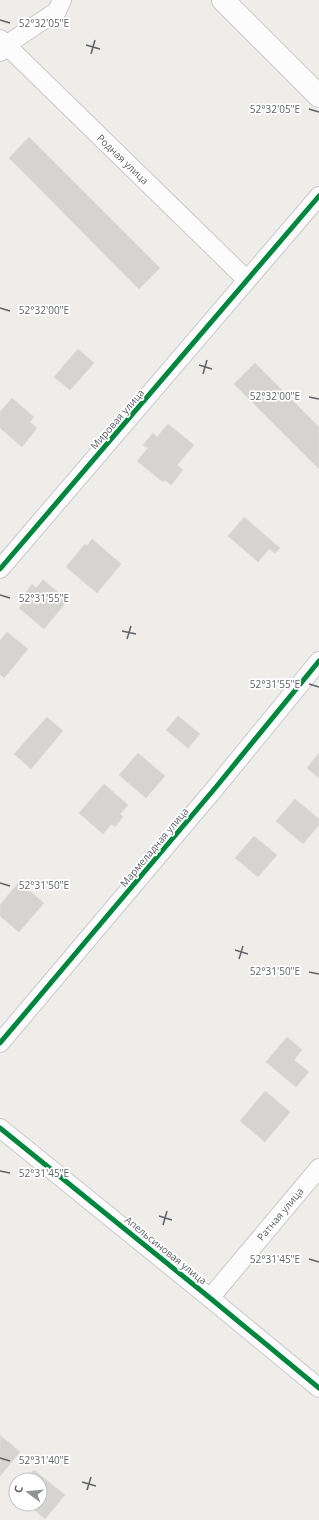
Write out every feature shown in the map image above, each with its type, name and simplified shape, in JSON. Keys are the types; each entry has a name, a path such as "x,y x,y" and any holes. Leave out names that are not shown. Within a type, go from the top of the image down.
{"main road":[{"path":"223,0 319,96"}],"street":[{"path":"2,45 57,11 62,0"},
{"name":"Родная улица","path":"2,45 247,280"},
{"name":"Мировая улица","path":"0,569 319,196"},
{"name":"Мармеладная улица","path":"0,1043 216,787 319,661"},
{"name":"Апельсиновая улица","path":"0,1128 319,1388"},
{"name":"Ратная улица","path":"210,1298 319,1168"}],"building":[{"path":"29,137 160,268 139,289 9,158"},
{"path":"78,349 94,363 70,390 54,377"},
{"path":"255,363 319,427 319,469 234,384"},
{"path":"12,398 34,417 30,422 37,428 22,447 0,428 0,412"},
{"path":"168,424 194,445 177,465 183,470 171,485 165,480 163,482 137,461 148,448 143,445 153,433 157,437"},
{"path":"244,517 280,548 275,553 269,549 258,562 228,536"},
{"path":"92,539 121,564 97,593 66,567 85,544 87,546"},
{"path":"43,580 68,600 44,629 19,608 30,595 26,592 32,584 36,588"},
{"path":"7,632 28,649 4,678 0,674 0,641"},
{"path":"178,716 200,734 188,748 166,730"},
{"path":"47,717 63,731 31,769 14,754"},
{"path":"138,753 165,776 146,798 119,775"},
{"path":"319,753 319,778 307,768"},
{"path":"104,784 128,805 120,814 123,817 115,827 111,824 103,834 79,813"},
{"path":"295,799 319,819 319,825 303,844 276,821"},
{"path":"254,836 277,855 258,877 235,858"},
{"path":"19,882 44,903 19,932 0,916 0,905"},
{"path":"287,1037 302,1050 294,1060 309,1072 296,1087 266,1062"},
{"path":"265,1091 290,1112 265,1142 240,1121"},
{"path":"0,1435 20,1452 0,1476"},
{"path":"48,1481 65,1495 45,1519 37,1512 48,1512"}],"cycle path":[{"path":"0,569 319,196"},
{"path":"0,1043 216,787 319,661"},
{"path":"0,1128 319,1388"}]}
